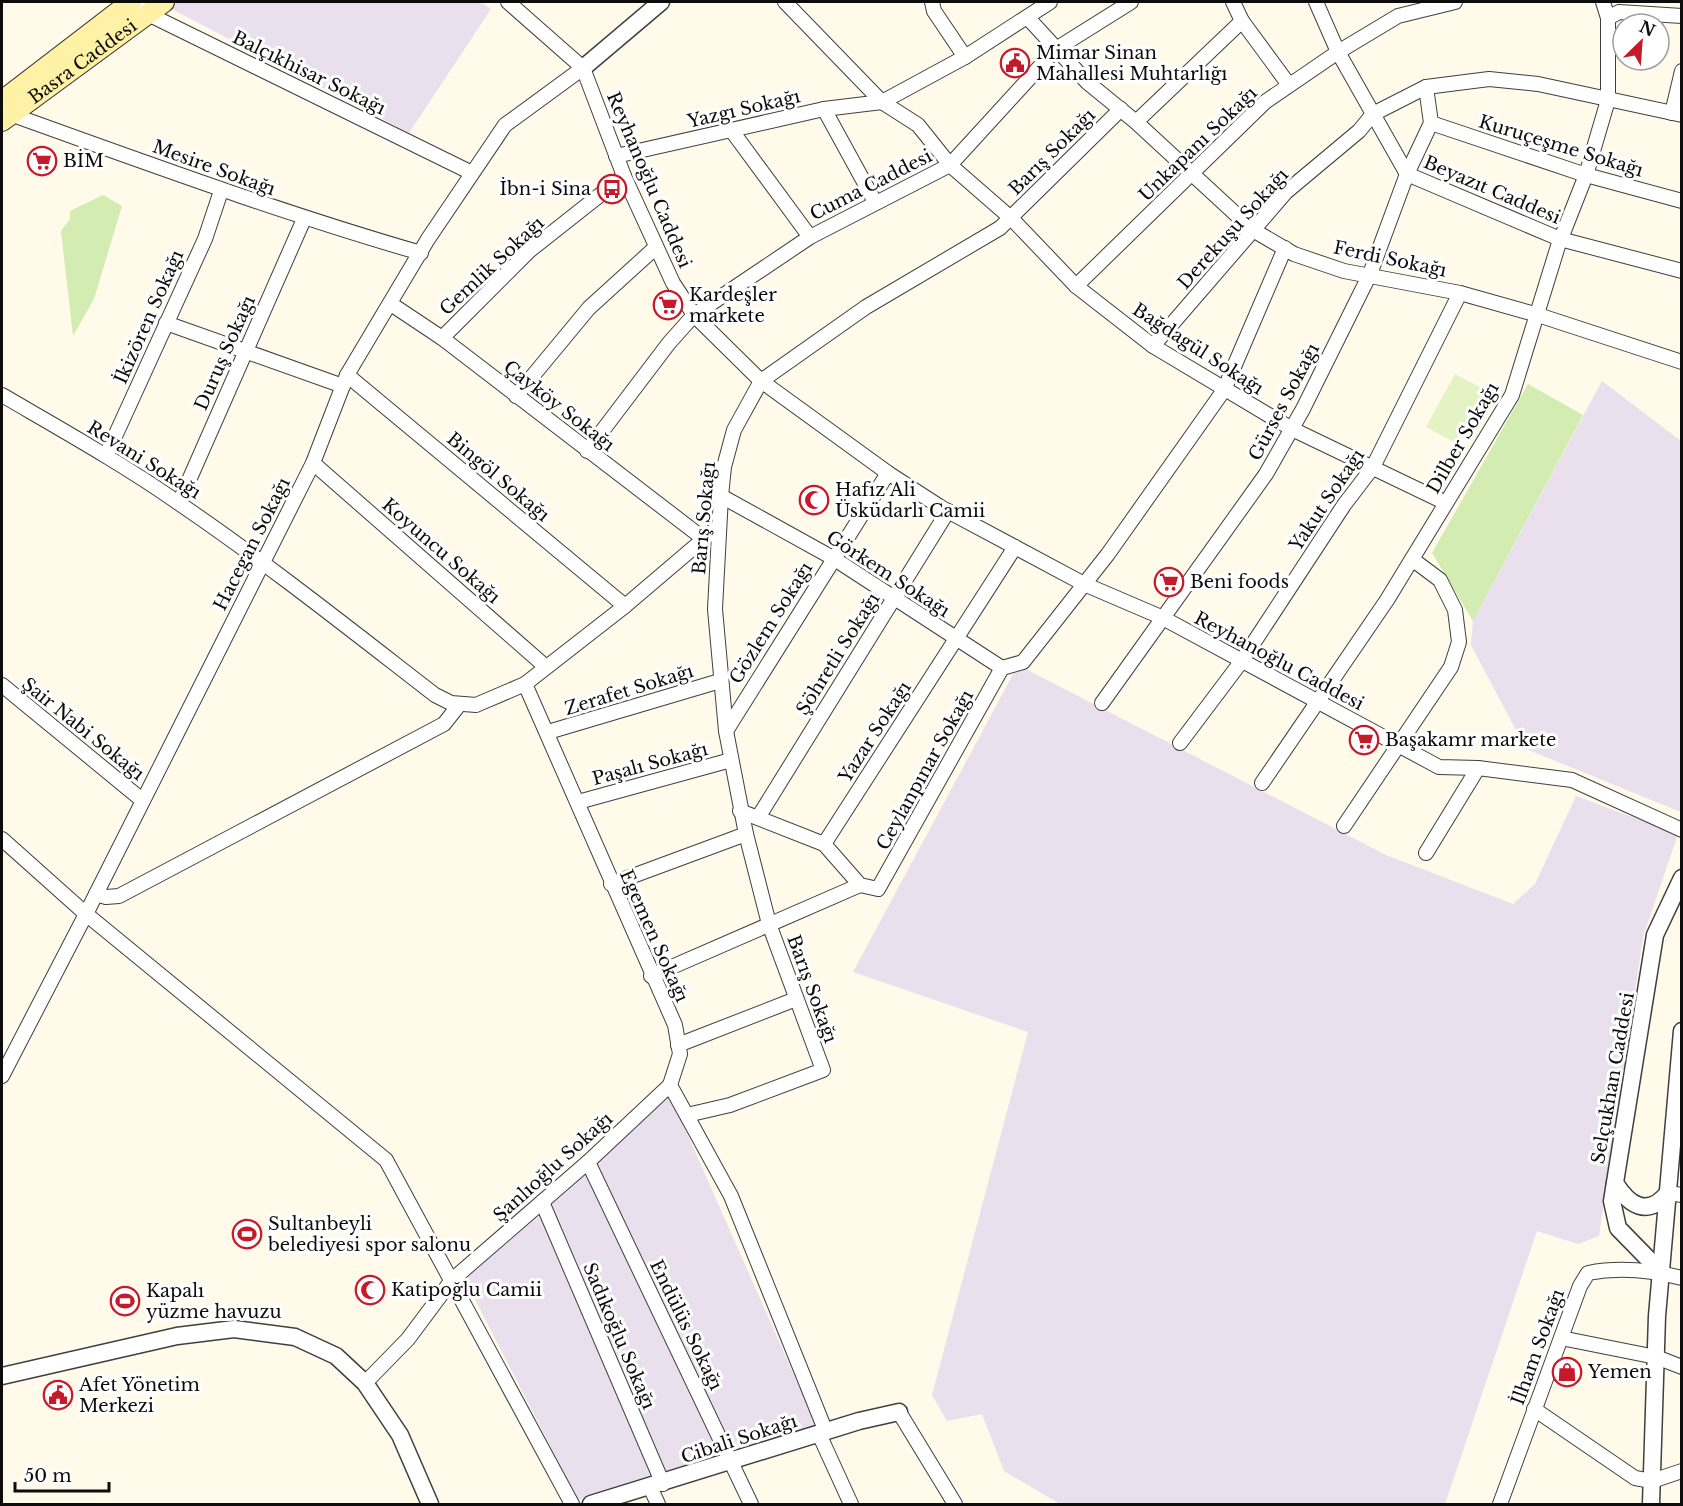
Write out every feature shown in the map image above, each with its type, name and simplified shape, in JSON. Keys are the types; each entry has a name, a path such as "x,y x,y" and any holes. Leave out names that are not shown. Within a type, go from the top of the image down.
{"main road":[{"name":"Basra Caddesi","path":"4,110 132,2"},
{"name":"Basra Caddesi","path":"4,110 164,2"}],"street":[{"name":"Balçıkhisar Sokağı","path":"132,2 148,14 472,173"},
{"path":"583,68 662,2"},
{"name":"Bağdagül Sokağı","path":"785,2 882,102 918,125 950,165 1012,219 1076,286 1153,346 1292,429 1446,503"},
{"path":"932,2 934,11 965,57"},
{"path":"882,102 965,57 1050,2"},
{"name":"Cuma Caddesi","path":"587,451 694,315 810,237 950,165 1056,49 1131,2"},
{"path":"1233,2 1242,21 1289,85"},
{"name":"Beyazıt Caddesi","path":"1316,2 1338,52 1407,174 1560,239 1682,272"},
{"name":"Unkapanı Sokağı","path":"1076,286 1265,102 1338,52 1398,16 1455,2"},
{"name":"Dilber Sokağı","path":"1262,783 1412,559 1512,395 1560,239 1586,175 1608,100 1608,18 1603,2"},
{"name":"Reyhanoğlu Caddesi","path":"513,3 583,68 615,156 655,248 673,283 694,315 761,381 888,473 948,512 1084,584 1161,617 1439,767 1478,768 1572,780 1682,830"},
{"path":"1608,18 1619,12 1682,16"},
{"name":"Ferdi Sokağı","path":"1028,18 1088,82 1193,173 1253,230 1294,254 1344,271 1370,274 1460,293 1538,315 1682,362"},
{"path":"1136,122 1242,21"},
{"name":"Hacegan Sokağı","path":"2,1076 313,463 345,381 428,239 505,125 583,68"},
{"path":"1677,114 1682,71"},
{"name":"Derekuşu Sokağı","path":"1153,346 1286,192 1359,131 1373,114 1426,87 1490,79 1538,84 1677,114"},
{"path":"1426,87 1431,123"},
{"name":"Yazgı Sokağı","path":"615,156 824,109 882,102"},
{"path":"824,109 875,202"},
{"name":"Barış Sokağı","path":"687,1116 730,1105 822,1070 770,924 740,811 726,731 715,609 724,467 734,430 761,381 866,307 1012,219 1121,109"},
{"name":"Mesire Sokağı","path":"4,110 304,219 421,254"},
{"name":"Gürses Sokağı","path":"1102,703 1161,617 1266,474 1292,429 1370,274 1407,174 1431,123"},
{"name":"Kuruçeşme Sokağı","path":"1431,123 1586,175 1682,201"},
{"path":"732,131 810,237"},
{"name":"Gemlik Sokağı","path":"442,338 529,251 624,176"},
{"name":"İkizören Sokağı","path":"106,456 205,239 221,190"},
{"name":"Duruş Sokağı","path":"179,502 304,219"},
{"path":"516,396 589,308 655,248"},
{"path":"1002,668 1023,662 1084,584 1224,390 1285,248"},
{"name":"Yakut Sokağı","path":"1180,743 1241,662 1344,505 1373,467 1460,293"},
{"name":"Çayköy Sokağı","path":"391,304 442,338 704,539"},
{"path":"166,323 244,353 345,381"},
{"name":"Bingöl Sokağı","path":"345,381 625,606"},
{"name":"Revani Sokağı","path":"2,395 179,502 263,562 435,695 459,705"},
{"name":"Koyuncu Sokağı","path":"313,463 546,667"},
{"name":"Gözlem Sokağı","path":"726,731 888,473"},
{"name":"Görkem Sokağı","path":"721,496 833,558 1002,668"},
{"name":"Şöhretli Sokağı","path":"759,816 948,512"},
{"path":"96,894 106,897 119,896 444,724 459,705 484,704 525,684 625,606 719,526"},
{"name":"Yazar Sokağı","path":"824,844 1016,547"},
{"path":"1344,826 1451,668 1459,642 1455,610 1440,580 1412,559"},
{"name":"Ceylanpınar Sokağı","path":"860,885 878,889 1002,668"},
{"name":"Zerafet Sokağı","path":"548,732 720,681"},
{"name":"Egemen Sokağı","path":"525,684 548,732 651,976 675,1025 680,1054 670,1085"},
{"name":"Şair Nabi Sokağı","path":"2,686 142,800"},
{"name":"Paşalı Sokağı","path":"578,802 731,760"},
{"path":"1426,853 1478,768"},
{"path":"651,976 860,885 824,844 759,816 740,811"},
{"path":"611,884 746,834"},
{"path":"2,839 86,914 386,1160 572,1504"},
{"name":"Selçukhan Caddesi","path":"1661,1272 1618,1228 1612,1201 1655,935 1682,878"},
{"path":"678,1045 796,999"},
{"path":"1651,1504 1661,1272 1675,1194 1682,1031"},
{"path":"670,1085 731,1196 851,1504"},
{"name":"Şanlıoğlu Sokağı","path":"365,1383 408,1339 452,1280 588,1162 670,1085"},
{"name":"Endülüs Sokağı","path":"588,1162 751,1504"},
{"path":"1615,1183 1624,1197 1636,1206 1652,1206 1675,1194"},
{"name":"Sadıkoğlu Sokağı","path":"542,1202 657,1486 658,1504"},
{"name":"İlham Sokağı","path":"1502,1504 1534,1409 1580,1286 1588,1273 1609,1269 1661,1272"},
{"path":"1661,1272 1682,1278"},
{"path":"2,1377 177,1336 234,1329 294,1337 336,1356 365,1383 400,1435 430,1504"},
{"path":"1561,1338 1656,1357 1682,1367"},
{"path":"1534,1409 1628,1475 1642,1481 1652,1481 1682,1471"},
{"path":"899,1412 955,1504"},
{"name":"Cibali Sokağı","path":"593,1504 822,1433 899,1412"}],"shaded area":[{"path":"168,2 480,2 491,9 409,133 164,5"},
{"path":"1602,381 1681,441 1681,812 1526,749 1471,645 1473,621"},
{"path":"1018,665 1386,855 1513,904 1535,884 1576,796 1678,834 1643,937 1599,1236 1578,1244 1537,1231 1445,1504 1060,1504 1004,1471 982,1414 947,1421 932,1395 1028,1032 853,972"},
{"path":"670,1095 816,1425 578,1500 465,1280"}],"green space":[{"path":"103,195 122,206 94,299 73,336 61,231 70,219 70,211"},
{"path":"1455,374 1485,390 1456,443 1426,427"},
{"path":"1528,384 1583,415 1473,621 1432,553"}],"place":[{"name":"Mimar Sinan Mahallesi Muhtarlığı","path":"1015,63"},
{"name":"BİM","path":"42,161"},
{"name":"İbn-i Sina","path":"612,189"},
{"name":"Kardeşler markete","path":"668,305"},
{"name":"Hafız Ali Üsküdarlı Camii","path":"814,500"},
{"name":"Beni foods","path":"1169,582"},
{"name":"Başakamr markete","path":"1364,740"},
{"name":"Sultanbeyli belediyesi spor salonu","path":"247,1234"},
{"name":"Katipoğlu Camii","path":"370,1290"},
{"name":"Kapalı yüzme havuzu","path":"125,1301"},
{"name":"Yemen","path":"1567,1372"},
{"name":"Afet Yönetim Merkezi","path":"58,1395"}]}
